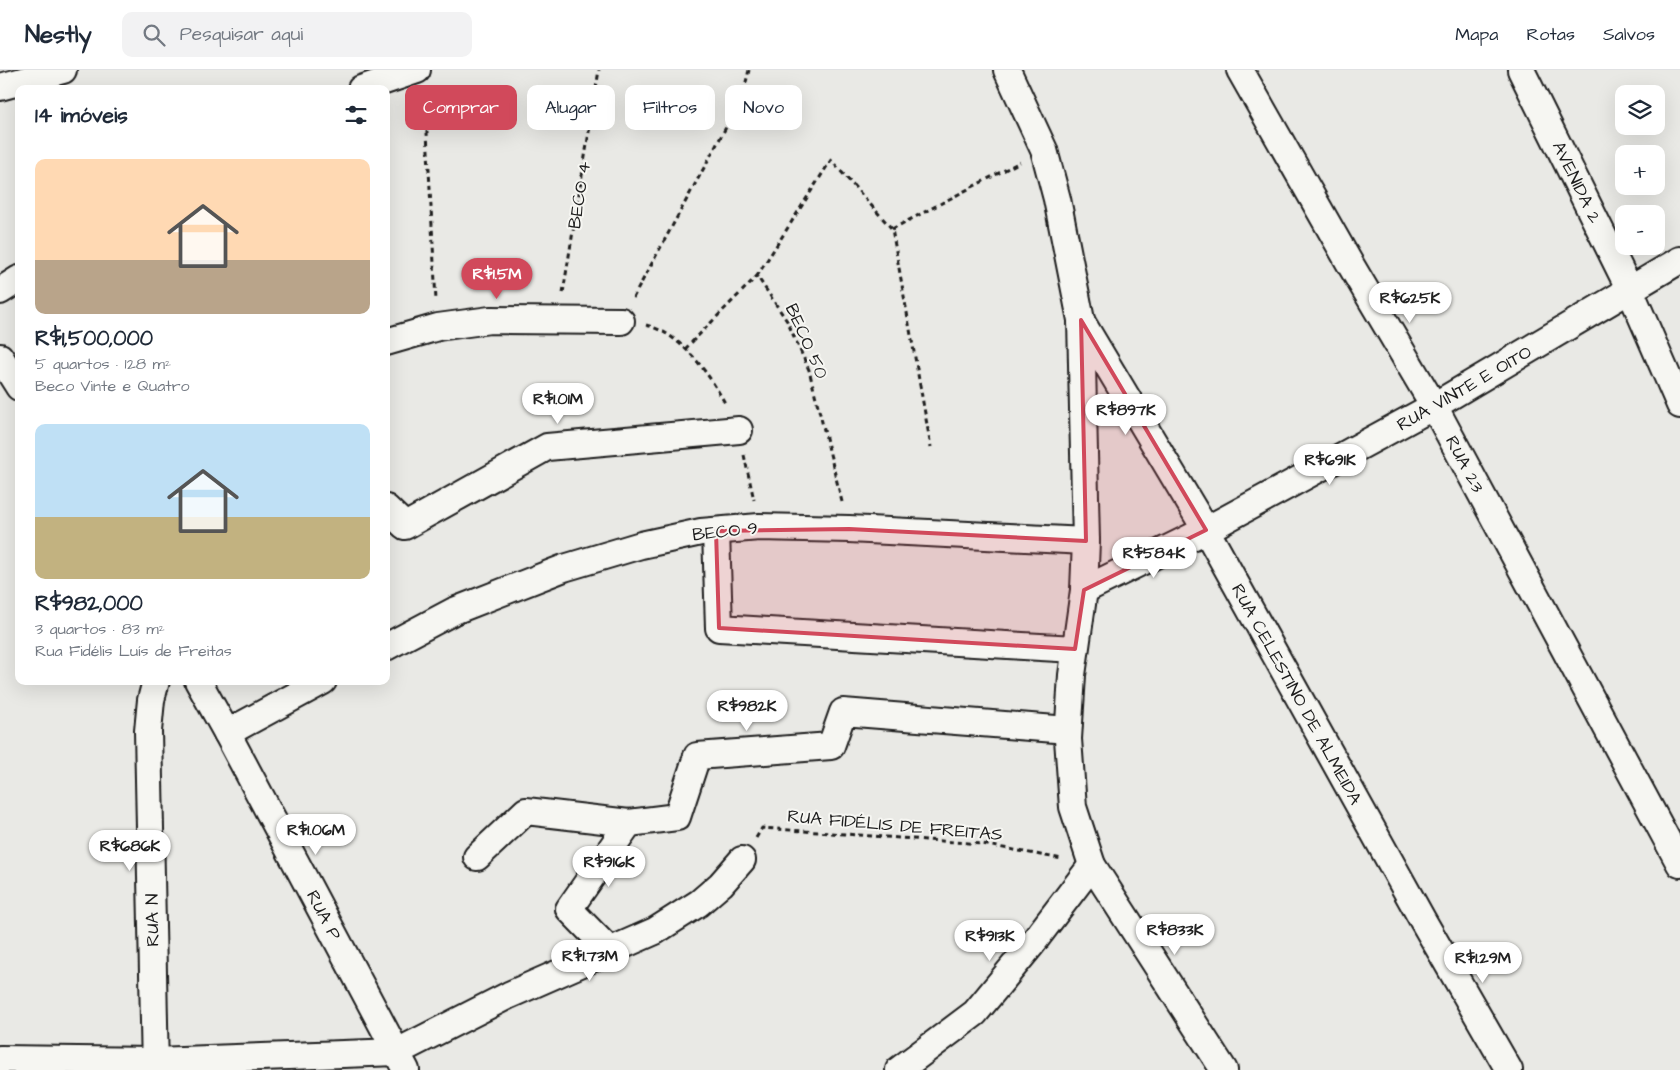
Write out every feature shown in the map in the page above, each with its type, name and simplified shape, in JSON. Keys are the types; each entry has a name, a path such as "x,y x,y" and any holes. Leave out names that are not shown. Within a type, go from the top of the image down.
{"street":[{"path":"0,87 63,70"},
{"path":"1007,70 1044,150 1057,199 1081,320 1086,541 1084,590 1072,675 1068,730 1073,807 1092,865 1224,1070"},
{"name":"RUA 23","path":"1240,70 1349,262 1434,406 1680,864"},
{"name":"AVENIDA 2","path":"1521,70 1630,290 1680,405"},
{"path":"388,85 421,80"},
{"name":"RUA VINTE E OITO","path":"1084,590 1206,530 1434,406 1680,260"},
{"path":"0,291 15,282"},
{"path":"390,341 438,327 490,320 621,321"},
{"name":"RUA CELESTINO DE ALMEIDA","path":"1081,320 1206,530 1427,927 1509,1070"},
{"path":"0,357 15,381"},
{"path":"390,512 405,526 546,447 739,430"},
{"name":"BECO 9","path":"390,645 454,611 564,568 641,545 701,532 759,527 849,529 1086,541"},
{"path":"716,530 719,628 1075,649"},
{"name":"RUA N","path":"155,685 151,700 148,730 155,1066"},
{"name":"RUA P","path":"200,685 402,1061"},
{"path":"227,733 316,685"},
{"path":"477,857 526,811 629,823 677,817 697,756 831,746 843,712 1068,730"},
{"path":"610,950 569,908 629,823"},
{"path":"0,1059 155,1066 402,1061 509,995 655,931 699,903 721,884 742,860"},
{"path":"899,1070 975,1012 1032,944 1092,865"}],"path":[{"name":"BECO 4","path":"558,321 599,70"},
{"path":"621,321 742,98 749,70"},
{"path":"421,80 438,327"},
{"path":"892,229 1044,150"},
{"path":"685,349 757,276 831,160 892,229 931,447"},
{"name":"BECO 50","path":"757,276 787,321 809,370 849,529"},
{"name":"RUA FIDÉLIS DE FREITAS","path":"742,860 762,828 982,844 1092,865"}],"highlighted area":[{"path":"1081,320 1206,530 1084,590 1075,649 719,628 716,531 849,529 1086,541"}]}
